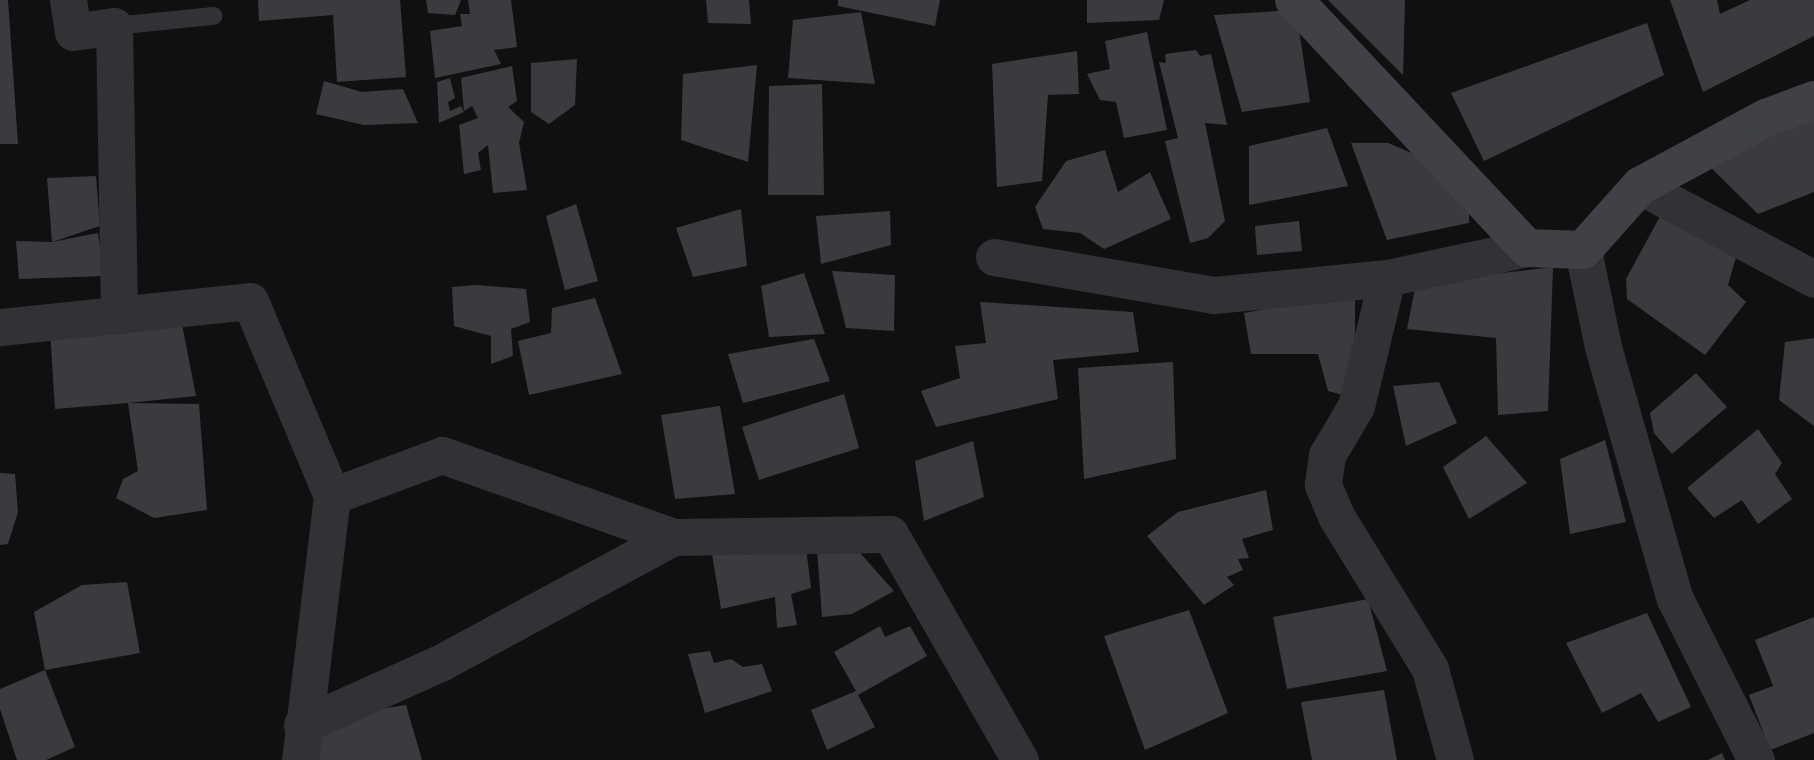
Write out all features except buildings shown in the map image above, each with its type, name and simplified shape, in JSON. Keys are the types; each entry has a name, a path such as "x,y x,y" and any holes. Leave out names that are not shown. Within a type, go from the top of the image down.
{"street":[{"path":"68,0 73,32 114,26 119,316"},
{"path":"1294,0 1527,248"},
{"path":"1583,250 1640,186 1766,118 1814,100"},
{"path":"1640,186 1814,279"},
{"path":"994,257 1214,295 1387,278 1527,248 1583,250"},
{"path":"1583,250 1603,347 1675,599 1756,760"},
{"path":"1387,278 1356,406 1327,455 1322,485 1336,516 1430,669 1455,760"},
{"path":"0,327 250,301 332,496 301,743"},
{"path":"332,496 442,455 673,537 890,534 1020,760"},
{"path":"301,743 442,662 673,537"}],"lane":[{"path":"114,26 213,16"}]}
